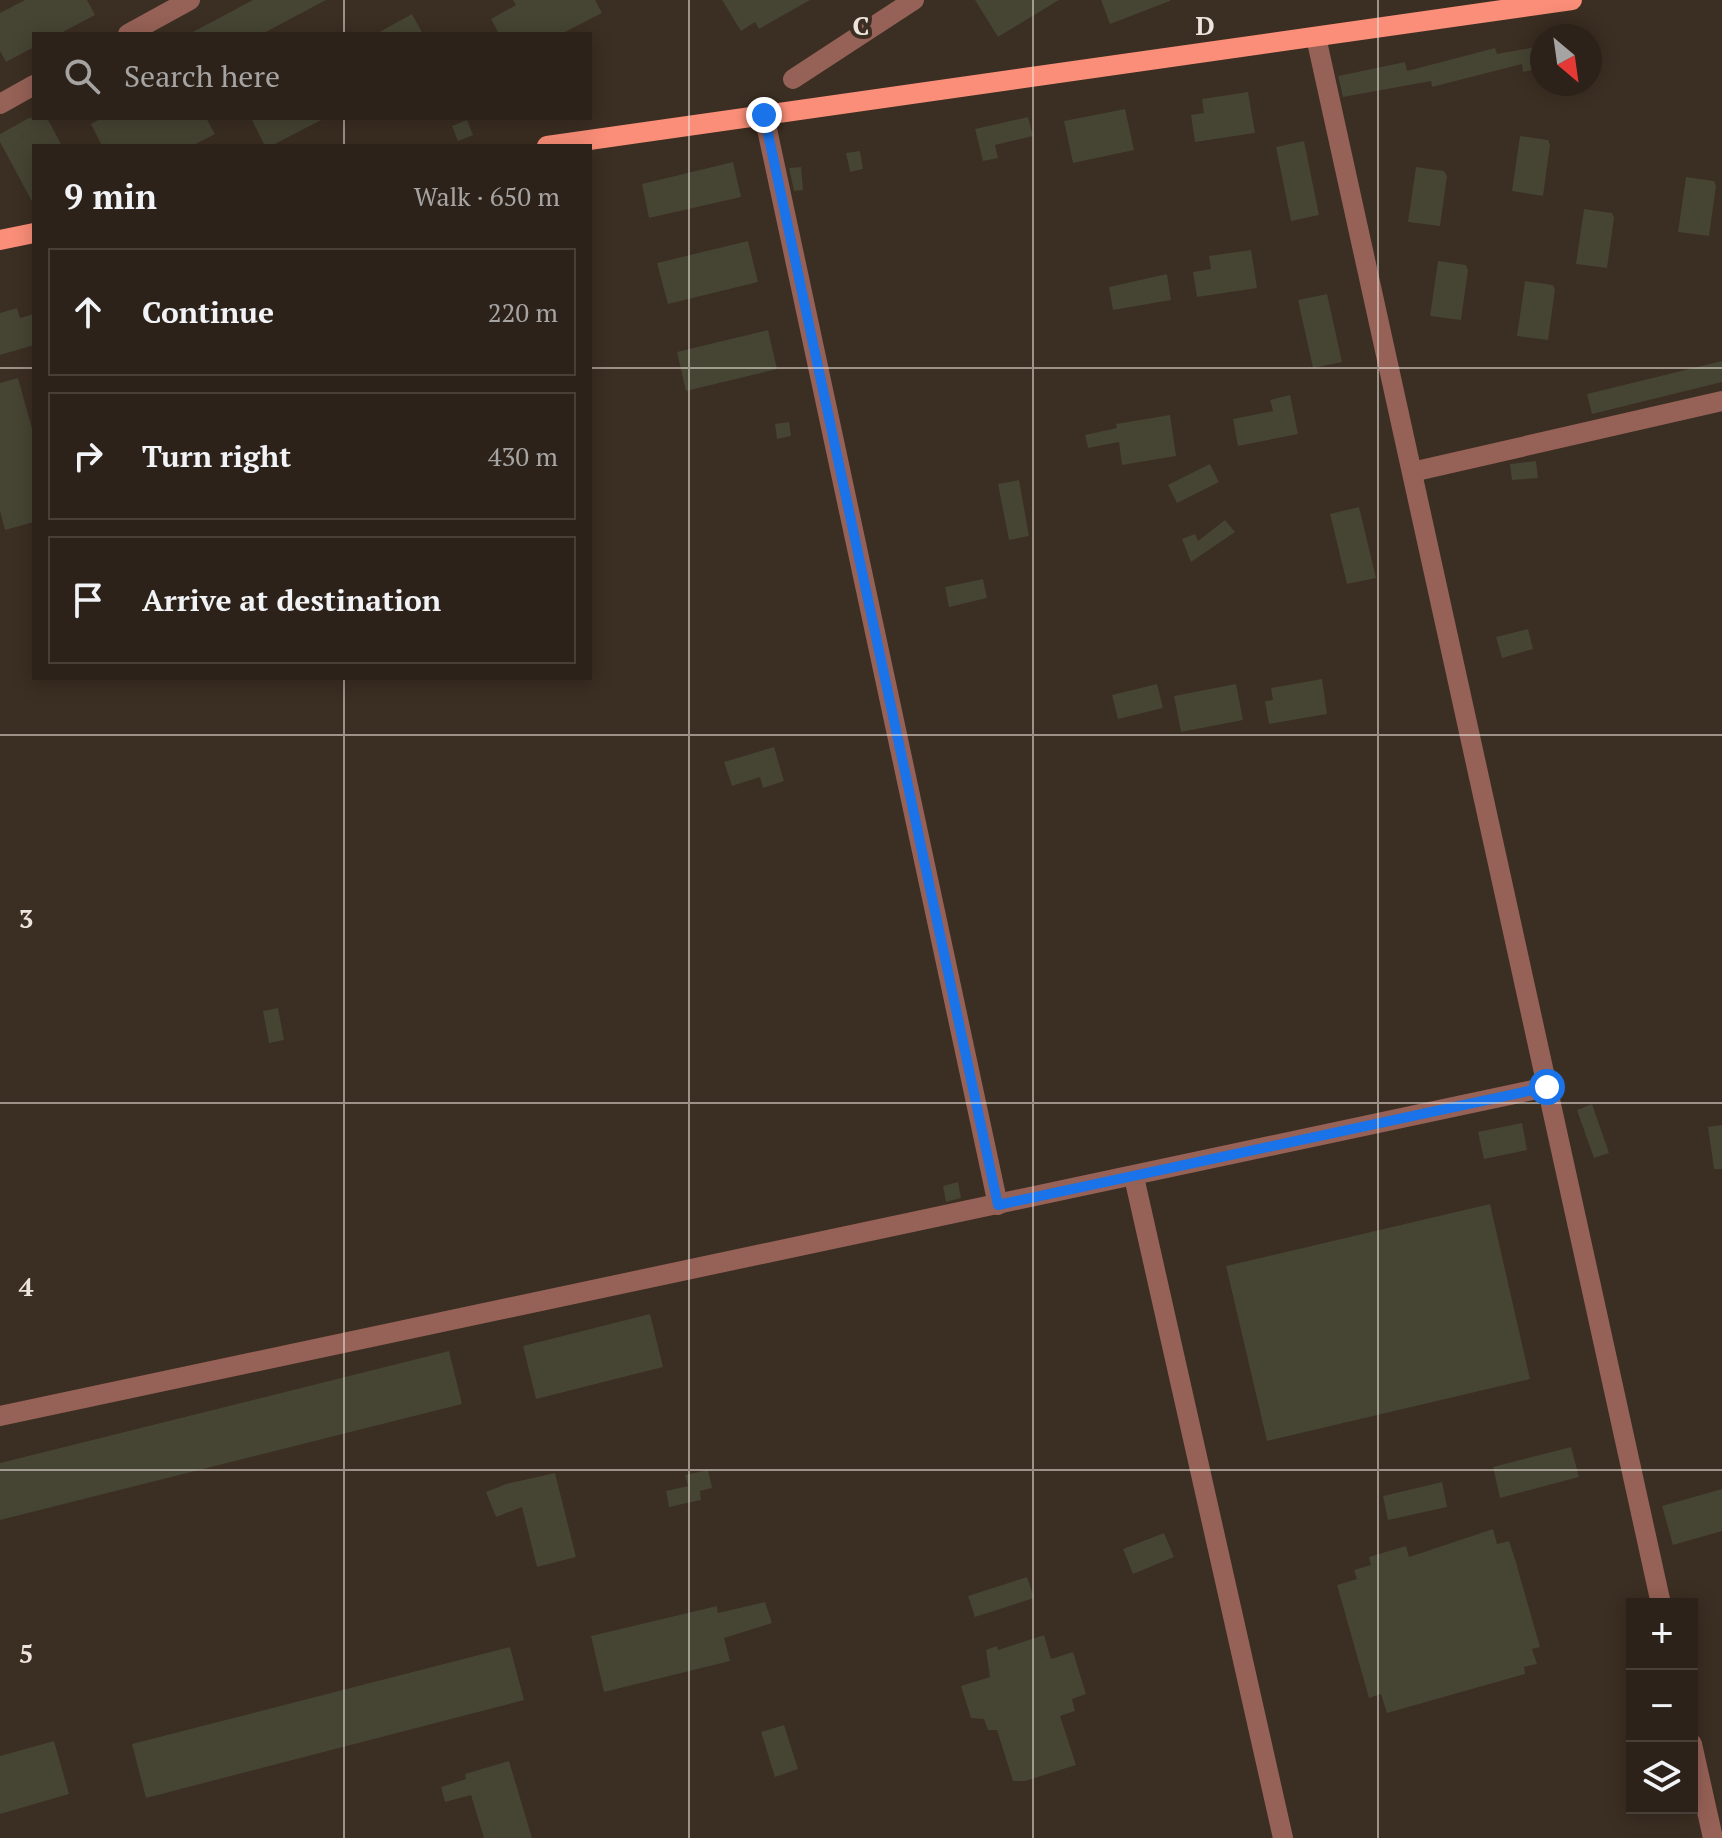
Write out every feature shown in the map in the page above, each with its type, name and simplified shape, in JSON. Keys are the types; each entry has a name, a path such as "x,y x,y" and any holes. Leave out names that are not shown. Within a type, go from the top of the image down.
{"main road":[{"path":"561,144 1572,0"},
{"path":"0,240 32,233"}],"lane":[{"path":"132,32 190,0"},
{"path":"793,79 914,0"},
{"path":"1316,37 1660,1598"},
{"path":"0,104 32,86"},
{"path":"764,115 998,1205"},
{"path":"1412,472 1722,401"},
{"path":"0,1416 1547,1087"},
{"path":"1134,1177 1283,1838"},
{"path":"1698,1771 1713,1838"}],"building":[{"path":"25,0 87,0 95,15 63,32 32,32 32,48 6,62 0,51 0,13"},
{"path":"253,0 326,0 266,32 193,32"},
{"path":"513,0 595,0 602,13 565,32 498,32 491,19 516,5"},
{"path":"722,0 810,0 759,29 755,22 741,31"},
{"path":"975,0 1059,0 998,37"},
{"path":"1101,0 1170,0 1170,1 1110,24"},
{"path":"412,14 422,32 380,32"},
{"path":"1495,48 1497,54 1530,48 1530,71 1523,72 1522,64 1432,87 1431,81 1343,97 1338,76 1405,62 1407,71"},
{"path":"1248,92 1255,133 1195,142 1191,115 1204,113 1202,99"},
{"path":"1125,109 1134,150 1073,163 1064,121"},
{"path":"1028,117 1033,136 995,145 998,158 983,161 975,129"},
{"path":"29,118 48,120 61,144 32,144 32,201 0,142 0,134"},
{"path":"98,120 207,120 215,134 196,144 101,144 91,124"},
{"path":"252,120 321,120 275,144 264,144"},
{"path":"467,120 473,135 458,141 452,126"},
{"path":"1520,136 1548,140 1550,145 1543,196 1512,191"},
{"path":"1304,141 1319,215 1291,221 1276,147"},
{"path":"860,151 863,169 850,172 846,153"},
{"path":"733,162 741,197 649,218 642,184"},
{"path":"801,167 803,190 794,191 789,168"},
{"path":"1416,167 1444,171 1447,176 1440,226 1408,222"},
{"path":"1686,177 1714,181 1716,186 1709,236 1678,232"},
{"path":"1584,209 1612,213 1614,218 1607,268 1576,264"},
{"path":"748,241 758,282 668,304 657,263"},
{"path":"1251,250 1257,288 1197,297 1193,272 1211,269 1209,256"},
{"path":"1438,261 1466,265 1468,270 1461,320 1430,316"},
{"path":"1167,274 1171,300 1113,310 1109,287"},
{"path":"1525,281 1553,285 1555,290 1548,340 1517,336"},
{"path":"1327,294 1342,362 1313,368 1298,300"},
{"path":"17,308 20,318 32,315 32,346 0,355 0,313"},
{"path":"768,330 777,369 686,391 677,352"},
{"path":"1722,361 1722,382 1592,414 1587,394"},
{"path":"18,378 32,429 32,523 5,530 0,511 0,383"},
{"path":"1290,395 1298,434 1238,446 1233,419 1273,411 1270,400"},
{"path":"1170,415 1176,456 1122,465 1119,442 1088,448 1085,435 1117,428 1116,424"},
{"path":"789,422 791,436 777,439 775,424"},
{"path":"1536,461 1538,478 1512,480 1510,464"},
{"path":"1210,464 1219,482 1177,503 1168,485"},
{"path":"1019,480 1029,536 1009,540 998,484"},
{"path":"1359,507 1376,578 1347,584 1330,514"},
{"path":"1225,520 1235,532 1191,562 1182,539 1195,534 1198,541"},
{"path":"983,579 987,598 949,607 945,587"},
{"path":"1528,629 1533,649 1502,658 1496,637"},
{"path":"1322,679 1327,714 1269,724 1265,701 1273,700 1271,688"},
{"path":"1157,684 1163,708 1118,719 1112,695"},
{"path":"1236,684 1243,720 1181,732 1174,696"},
{"path":"774,747 784,781 763,788 760,777 732,786 724,762"},
{"path":"278,1008 284,1040 269,1043 263,1011"},
{"path":"1592,1104 1609,1153 1594,1158 1577,1110"},
{"path":"1522,1123 1527,1150 1484,1159 1478,1132"},
{"path":"1722,1125 1722,1169 1714,1169 1708,1127"},
{"path":"958,1182 961,1198 946,1202 943,1186"},
{"path":"1490,1204 1530,1379 1267,1441 1226,1266"},
{"path":"650,1314 663,1367 536,1399 523,1346"},
{"path":"449,1351 462,1404 0,1520 0,1463"},
{"path":"1571,1447 1579,1477 1500,1498 1493,1467"},
{"path":"708,1470 712,1488 700,1491 701,1500 669,1507 666,1491 688,1486 685,1475"},
{"path":"555,1473 576,1557 537,1567 522,1507 496,1517 486,1492 506,1484"},
{"path":"1442,1482 1447,1507 1388,1520 1383,1496"},
{"path":"1722,1489 1722,1531 1673,1545 1662,1506"},
{"path":"1493,1529 1497,1544 1509,1541 1515,1559 1540,1647 1532,1649 1537,1664 1524,1667 1525,1674 1387,1713 1381,1694 1369,1698 1337,1585 1357,1579 1354,1570 1371,1565 1369,1557 1406,1546 1409,1557"},
{"path":"1164,1533 1174,1557 1133,1574 1123,1549"},
{"path":"1027,1577 1034,1598 975,1617 968,1596"},
{"path":"765,1602 772,1623 724,1638 730,1661 604,1692 591,1636 717,1606 718,1613"},
{"path":"1044,1635 1051,1659 1073,1652 1086,1694 1072,1699 1075,1711 1060,1716 1076,1765 1025,1781 1013,1781 997,1730 988,1730 984,1719 971,1718 961,1686 990,1677 986,1650 997,1646 998,1650"},
{"path":"510,1647 524,1700 146,1798 132,1744"},
{"path":"784,1725 798,1769 775,1777 761,1732"},
{"path":"54,1741 69,1794 0,1814 0,1756"},
{"path":"509,1761 532,1838 484,1838 471,1795 445,1802 441,1787 466,1779 465,1774"}],"route":[{"path":"764,115 998,1205 1547,1087"}]}
